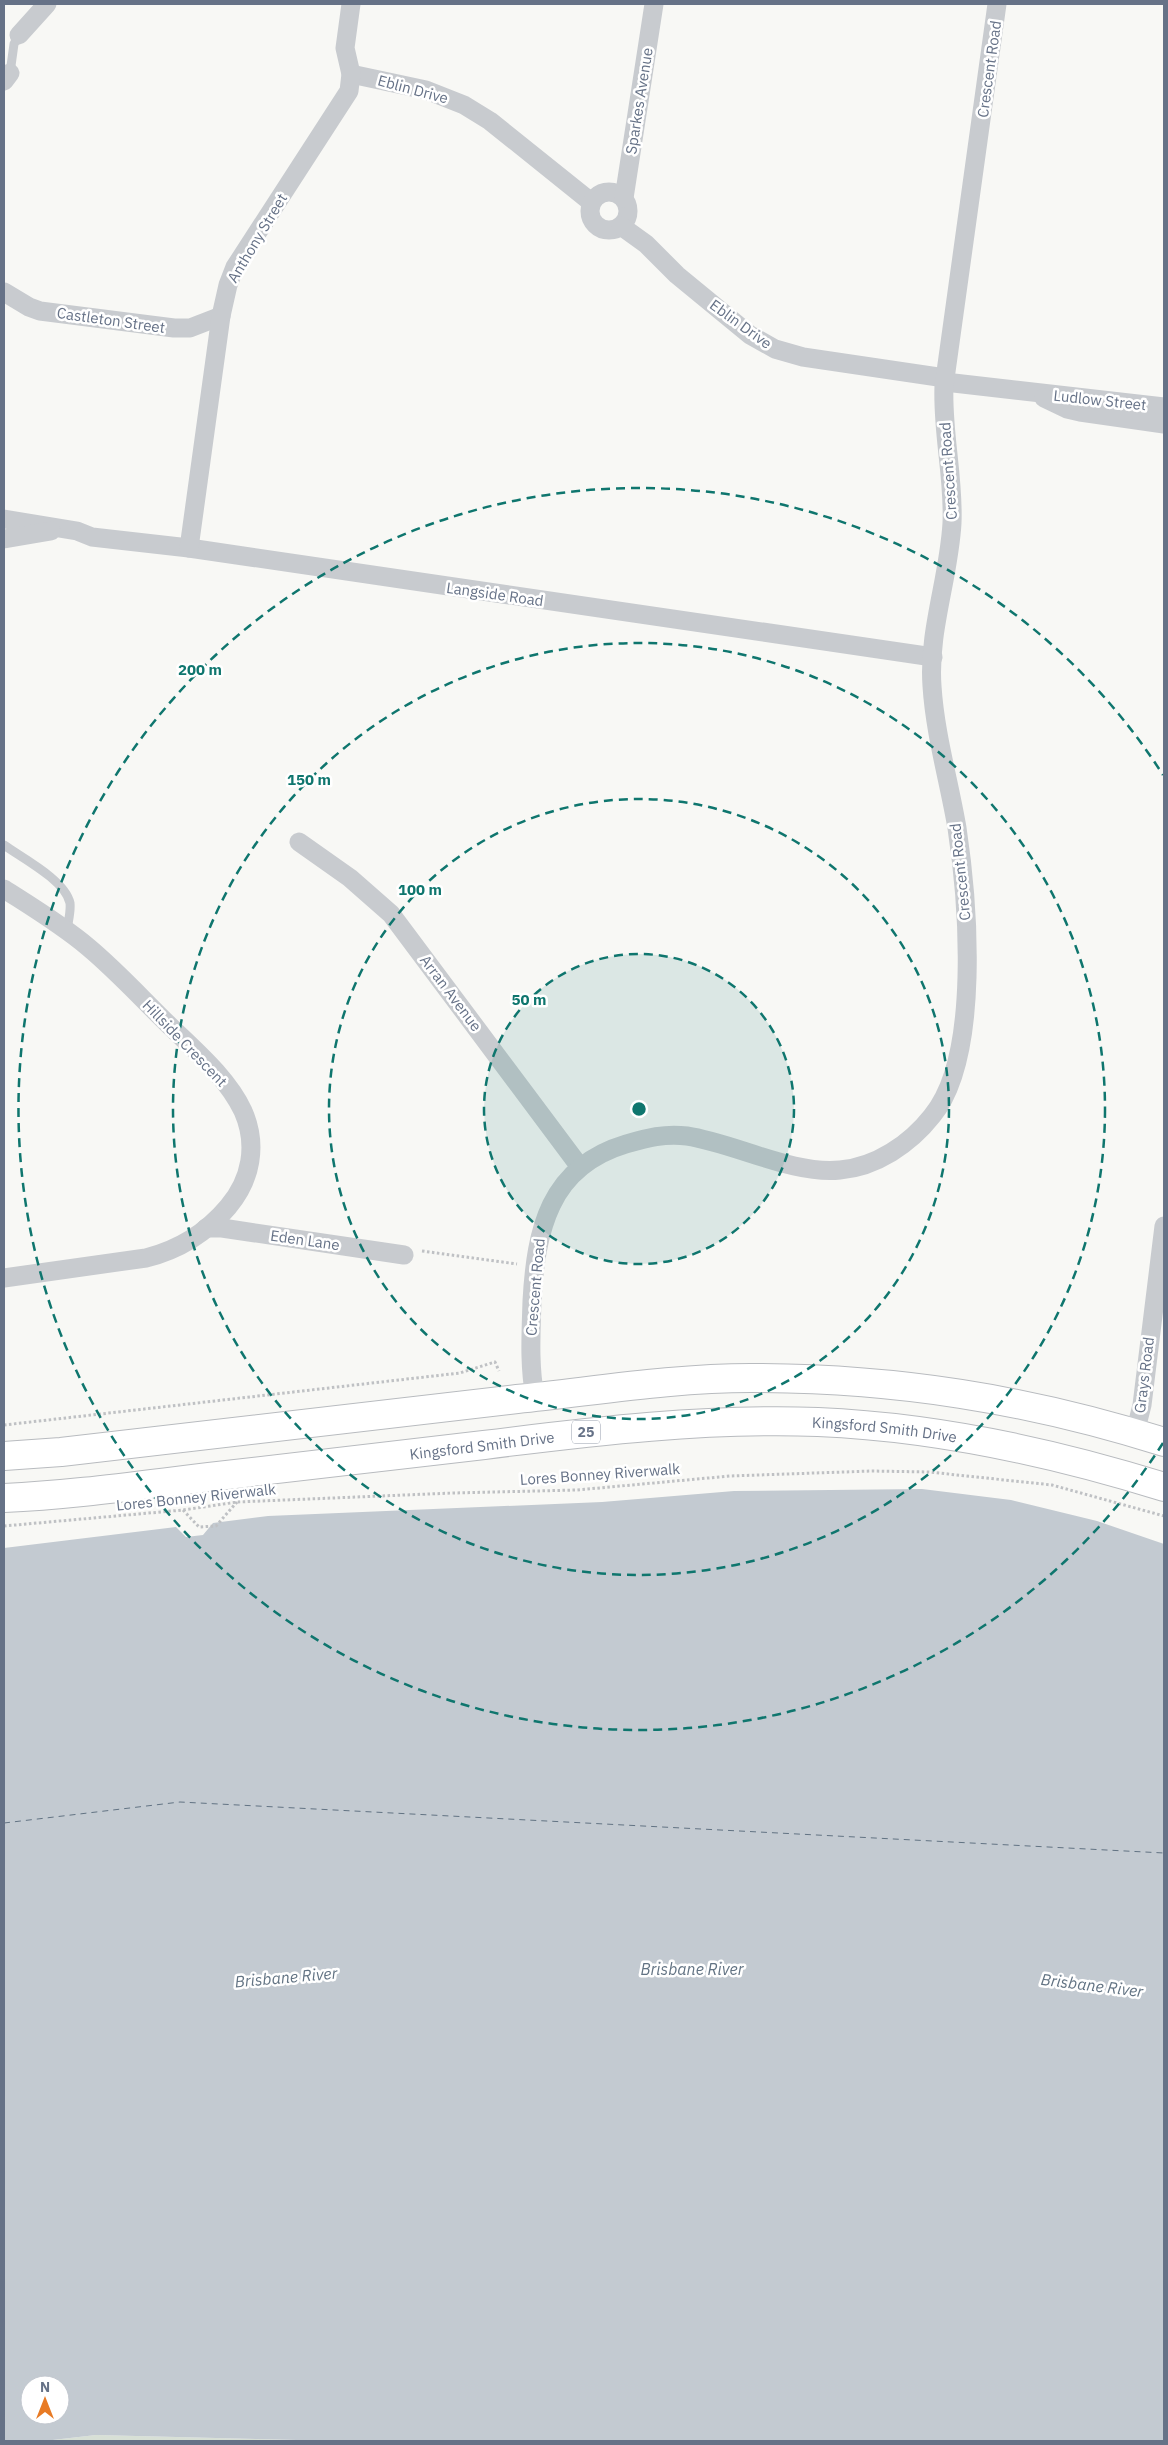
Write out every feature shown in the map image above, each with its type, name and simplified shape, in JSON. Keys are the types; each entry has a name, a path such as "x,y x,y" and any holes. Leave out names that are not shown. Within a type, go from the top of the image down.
{"highway":[{"path":"4,1456 61,1452 640,1384 750,1378 857,1381 902,1385 997,1399 1095,1420 1164,1442"},
{"name":"Kingsford Smith Drive","path":"4,1498 107,1489 575,1433 706,1423 769,1422 871,1425 942,1434 1062,1457 1164,1487"}],"street":[{"path":"19,34 47,4"},
{"name":"Anthony Street","path":"189,548 221,316 228,285 235,268 348,91 351,74 345,48 351,4"},
{"name":"Sparkes Avenue","path":"624,198 654,4"},
{"name":"Crescent Road","path":"535,1397 530,1355 538,1242 544,1220 557,1196 580,1167 611,1149 659,1135 686,1136 802,1167 836,1171 852,1169 880,1160 911,1137 933,1116 947,1093 958,1065 963,1037 966,979 965,900 957,829 934,701 933,657 952,526 950,482 944,428 945,380 997,4"},
{"name":"Eblin Drive","path":"351,74 426,90 464,105 490,121 591,202"},
{"path":"606,191 616,193 624,198 628,210 626,220 621,226 610,230 599,228 594,224 589,213 591,202 599,194 606,191"},
{"name":"Eblin Drive","path":"621,226 646,244 677,275 750,334 775,349 796,355 945,380"},
{"name":"Castleton Street","path":"4,292 29,307 40,311 174,328 190,328 221,316"},
{"name":"Ludlow Street","path":"945,380 1035,393 1164,407"},
{"name":"Ludlow Street","path":"1035,393 1072,410 1164,424"},
{"name":"Langside Road","path":"4,519 77,531 92,537 189,548 933,657"},
{"name":"Langside Road","path":"4,540 58,529"},
{"name":"Arran Avenue","path":"299,842 350,878 391,914 580,1167"},
{"name":"Hillside Crescent","path":"4,889 66,930 89,948 191,1047 225,1083 243,1111 251,1145 247,1177 233,1201 206,1228 185,1243 157,1255 4,1278"},
{"name":"Grays Road","path":"1136,1433 1142,1405 1164,1226"},
{"name":"Eden Lane","path":"206,1228 222,1228 409,1252"}],"lane":[{"path":"7,77 14,44 19,34"},
{"path":"4,845 44,873 63,891 70,906 66,930"}],"path":[{"path":"409,1252 508,1263"},
{"path":"4,1425 460,1373 495,1362 499,1371"},
{"name":"Lores Bonney Riverwalk","path":"4,1526 183,1510 237,1502 577,1490 730,1476 872,1471 929,1472 1052,1485 1164,1516"},
{"path":"183,1510 199,1528 216,1526 237,1502"}],"shaded area":[{"path":"96,2435 339,2441 44,2441"}],"water":[{"name":"Brisbane River","path":"922,1489 1011,1500 1097,1521 1164,1544 1164,2441 339,2441 96,2435 44,2441 4,2441 4,1548 176,1527 186,1537 203,1535 213,1523 268,1516 602,1502 734,1491"}],"ferry route":[{"path":"4,1823 180,1802 1164,1853"}]}
